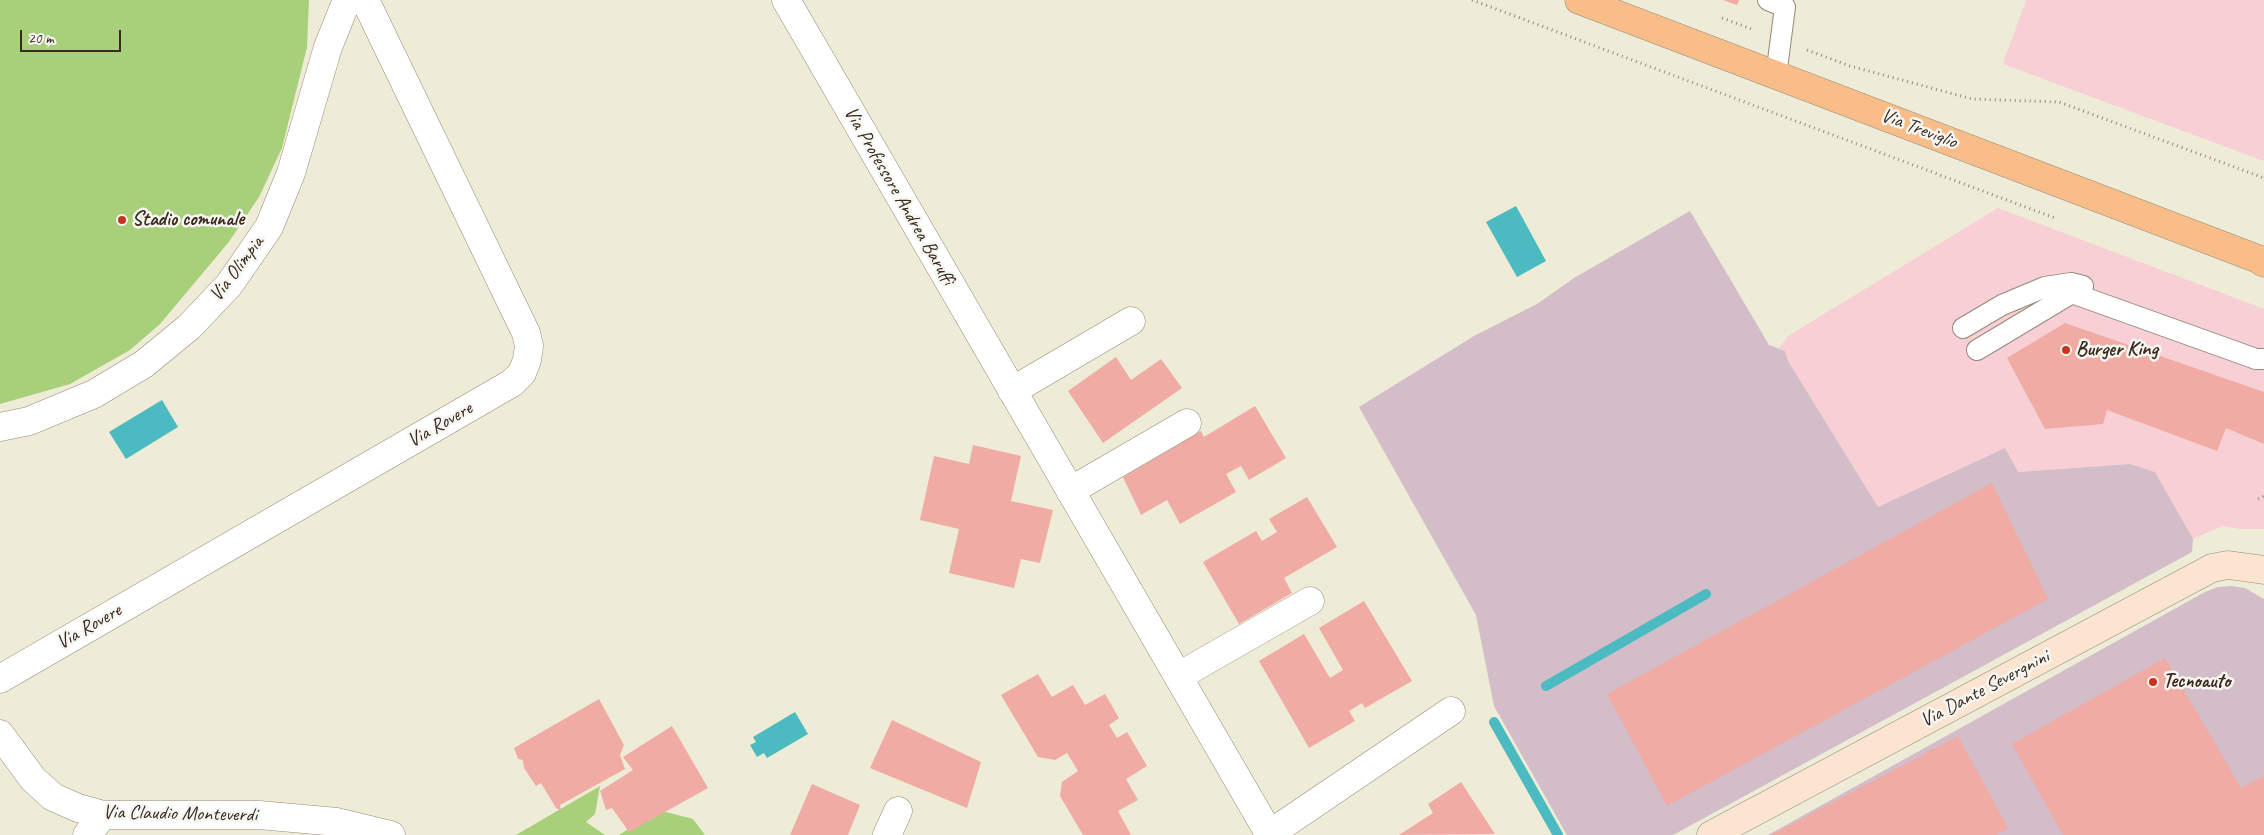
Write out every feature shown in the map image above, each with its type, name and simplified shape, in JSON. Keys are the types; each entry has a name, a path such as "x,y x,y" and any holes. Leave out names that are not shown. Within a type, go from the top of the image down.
{"main road":[{"name":"Via Treviglio","path":"1583,1 2262,260"}],"street":[{"name":"Via Olimpia","path":"0,428 29,421 94,394 144,364 189,327 229,284 269,227 291,173 328,47 347,0"},
{"name":"Via Rovere","path":"0,679 512,383 522,373 528,360 529,346 526,333 366,0"},
{"name":"Via Professore Andrea Baruffi","path":"786,0 1269,835 1451,710"},
{"path":"1012,391 1131,321"},
{"path":"1070,491 1188,423"},
{"name":"Via Dante Severgnini","path":"1711,835 2212,568 2228,565 2264,570"},
{"path":"1178,676 1310,601"},
{"name":"Via Claudio Monteverdi","path":"0,734 32,779 53,797 78,808 95,825 259,815 337,822 391,835"}],"lane":[{"path":"1768,0 1785,7 1776,76"},
{"path":"1963,328 2002,305 2036,290 2071,284 2103,289 2128,313"},
{"path":"1977,350 2072,293 2256,359 2264,359"}],"path":[{"path":"1472,0 2058,219"},
{"path":"1850,66 1972,99 2060,102 2264,178"},
{"path":"2258,498 2264,496"}],"shaded area":[{"path":"2026,0 2264,0 2264,161 2003,64"},
{"path":"1998,208 2264,309 2264,529 2241,529 2222,526 2193,539 2155,472 2130,464 2017,472 2005,448 1878,507 1788,361 1785,351 1779,348 1788,336"},
{"path":"1690,211 1769,345 1785,351 1788,361 1878,507 2005,448 2018,472 2130,464 2155,472 2193,539 2192,552 1673,835 1567,835 1494,706 1476,615 1359,407 1474,336 1537,304 1574,278"},
{"path":"2218,587 2245,588 2264,599 2264,835 1768,835 2205,592"}],"green space":[{"name":"Stadio comunale","path":"0,0 309,0 307,47 282,148 259,197 228,243 160,324 130,350 70,384 0,404"},
{"path":"600,786 595,814 586,822 605,835 516,835"},
{"path":"666,812 693,819 705,835 619,835 649,816"}],"water":[{"path":"1516,206 1546,261 1517,277 1486,222"},
{"path":"162,400 178,427 126,459 109,432"},
{"path":"795,712 808,734 767,758 764,753 757,757 750,745 756,742 753,737"}],"building":[{"path":"1723,0 1739,0 1737,5"},
{"path":"2065,323 2264,392 2264,444 2226,428 2217,451 2107,410 2103,424 2045,429 2007,358"},
{"path":"1116,357 1131,380 1161,359 1182,388 1103,443 1068,391"},
{"path":"1255,406 1286,458 1249,480 1241,466 1226,474 1236,492 1180,524 1167,500 1141,515 1123,477 1201,431 1204,437"},
{"path":"973,445 1021,456 1011,501 1053,510 1040,563 1021,559 1014,588 949,573 959,529 920,520 934,456 969,464"},
{"path":"1992,483 2048,599 1667,806 1607,694"},
{"path":"1307,497 1337,547 1284,578 1292,593 1239,624 1203,562 1256,531 1262,541 1277,532 1269,519"},
{"path":"1364,601 1412,681 1365,708 1362,703 1349,711 1355,721 1309,748 1259,661 1304,634 1330,678 1343,670 1319,628"},
{"path":"2165,658 2241,788 2264,776 2264,835 2063,835 2012,744"},
{"path":"1038,674 1052,697 1073,685 1085,705 1105,694 1119,718 1109,725 1117,738 1127,732 1147,766 1126,779 1138,800 1118,811 1131,835 1083,835 1060,796 1062,782 1078,771 1067,753 1055,760 1038,757 1001,695"},
{"path":"599,699 624,745 620,755 625,769 560,805 561,811 556,808 541,783 536,786 524,768 523,760 518,759 514,748"},
{"path":"892,720 981,762 967,808 870,768"},
{"path":"672,726 708,788 629,832 612,808 606,810 600,791 633,770 623,757"},
{"path":"1958,736 2008,828 1996,835 1771,835"},
{"path":"1461,782 1495,834 1399,835 1433,813 1428,804"},
{"path":"812,784 860,805 848,835 790,835"}],"waterway":[{"path":"1546,686 1706,594"},
{"path":"1494,722 1558,835"}],"place":[{"name":"Stadio comunale","path":"122,220"},
{"name":"Burger King","path":"2066,350"},
{"name":"Tecnoauto","path":"2153,682"}]}
